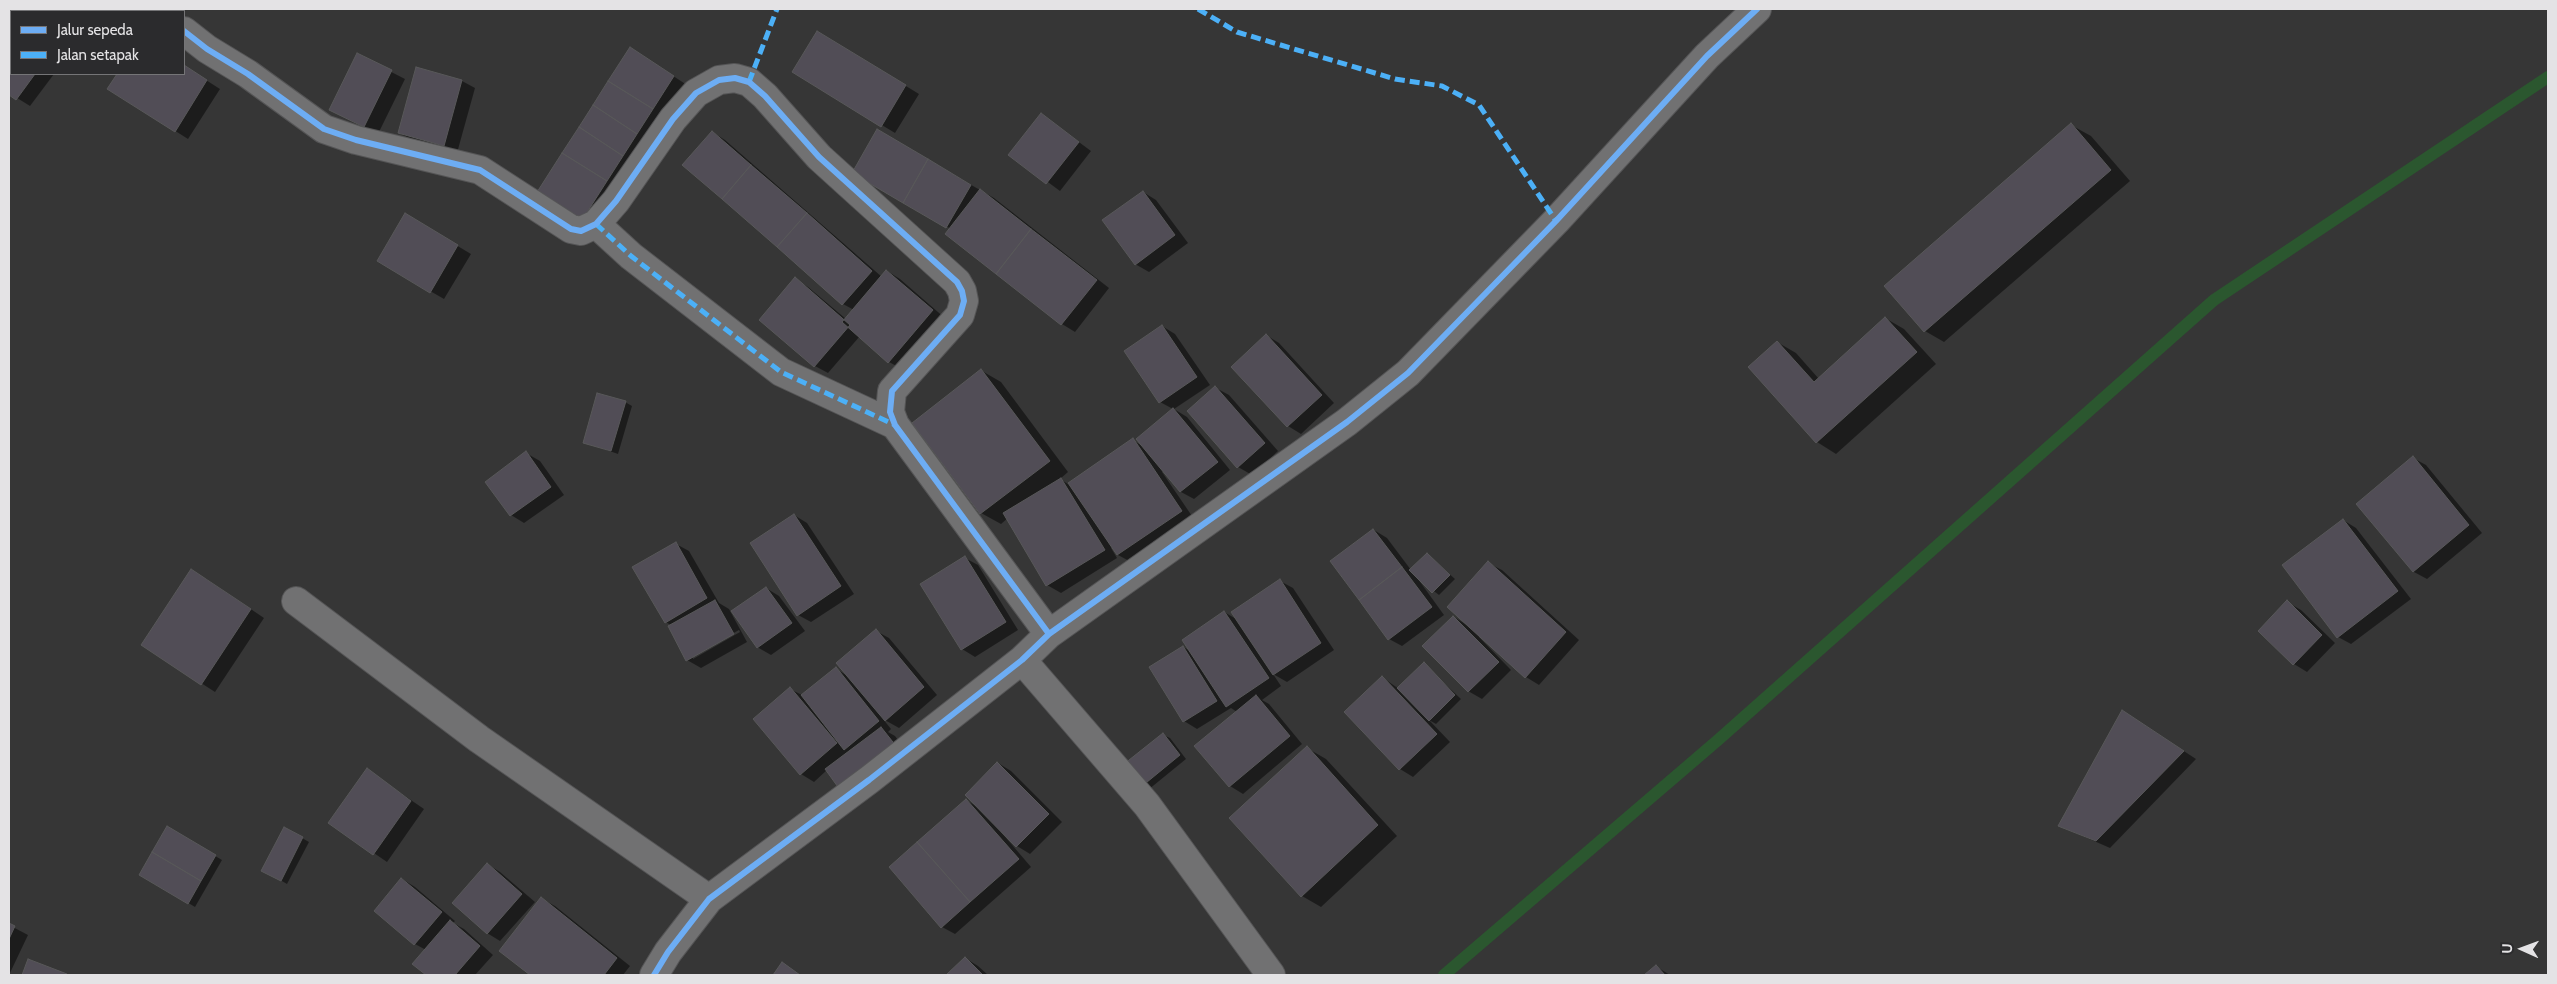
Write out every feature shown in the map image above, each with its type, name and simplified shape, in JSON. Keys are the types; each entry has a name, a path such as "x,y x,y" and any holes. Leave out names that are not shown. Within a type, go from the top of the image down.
{"street":[{"path":"654,975 668,952 709,899 869,780 1022,660 1049,634 1347,422 1408,373 1556,221 1707,56 1757,9"},
{"path":"185,32 207,49 248,74 324,129 356,140 480,170 571,229 588,230 596,224 616,201 673,119 696,92 719,80 735,78 749,82 765,96 819,157 957,282 962,291 964,301 960,315 892,391 890,412 895,425 1049,634"},
{"path":"596,224 631,256 781,372 895,425"},
{"path":"296,601 479,739 709,899"},
{"path":"1022,660 1147,805 1265,966"}],"building":[{"path":"817,31 906,85 881,127 792,72"},
{"path":"9,34 10,75 34,75 16,100 9,95"},
{"path":"630,47 674,76 653,109 608,81"},
{"path":"357,53 392,70 364,127 329,110"},
{"path":"185,66 207,80 175,132 107,89 116,75 185,75"},
{"path":"416,67 462,80 444,146 398,133"},
{"path":"608,81 653,109 637,134 593,105"},
{"path":"593,105 637,134 623,156 579,127"},
{"path":"1041,113 1079,142 1046,184 1008,155"},
{"path":"2071,123 2111,170 1924,332 1884,286"},
{"path":"579,127 623,156 607,181 562,153"},
{"path":"877,129 928,159 903,203 852,173"},
{"path":"712,131 751,165 722,199 682,165"},
{"path":"562,153 607,181 577,228 532,200"},
{"path":"928,159 971,185 946,228 903,203"},
{"path":"751,165 807,213 777,247 722,199"},
{"path":"980,189 1031,229 996,274 945,234"},
{"path":"1143,191 1175,235 1135,265 1102,220"},
{"path":"405,213 458,245 430,293 377,261"},
{"path":"807,213 872,271 842,305 777,247"},
{"path":"1031,229 1097,280 1061,325 996,274"},
{"path":"886,270 933,310 888,363 842,322"},
{"path":"795,277 850,325 814,367 759,320"},
{"path":"1885,317 1917,352 1816,443 1748,367 1777,341 1814,382"},
{"path":"1162,325 1197,377 1159,403 1124,351"},
{"path":"1266,334 1322,395 1287,427 1231,367"},
{"path":"981,369 1050,461 980,514 912,423"},
{"path":"1215,386 1265,443 1237,468 1187,411"},
{"path":"597,393 626,401 611,451 583,443"},
{"path":"1173,408 1218,462 1180,492 1136,439"},
{"path":"1133,438 1182,511 1117,555 1068,483"},
{"path":"526,451 551,487 510,516 485,482"},
{"path":"2413,456 2469,525 2413,572 2356,504"},
{"path":"1061,478 1105,550 1046,586 1003,513"},
{"path":"794,514 841,586 797,616 750,543"},
{"path":"2343,519 2398,591 2337,638 2282,565"},
{"path":"1373,529 1402,567 1359,600 1330,561"},
{"path":"676,542 707,598 665,623 632,567"},
{"path":"1427,553 1450,575 1432,593 1409,570"},
{"path":"965,556 1006,622 961,650 920,584"},
{"path":"1488,561 1566,632 1525,678 1447,607"},
{"path":"1402,567 1432,607 1388,640 1359,600"},
{"path":"191,569 251,609 201,685 141,645"},
{"path":"1280,579 1321,643 1273,675 1231,612"},
{"path":"766,587 792,623 757,648 731,611"},
{"path":"715,600 734,634 686,661 668,626"},
{"path":"2287,600 2322,635 2293,665 2258,631"},
{"path":"1224,611 1269,678 1226,707 1182,640"},
{"path":"1453,616 1499,662 1468,692 1422,646"},
{"path":"876,629 924,687 885,721 836,663"},
{"path":"1183,646 1217,701 1183,722 1149,667"},
{"path":"1424,662 1455,695 1429,721 1397,688"},
{"path":"836,667 879,721 844,750 801,695"},
{"path":"1382,676 1437,734 1399,770 1344,712"},
{"path":"790,687 837,743 800,775 753,719"},
{"path":"1256,695 1290,736 1229,787 1194,746"},
{"path":"2122,710 2184,751 2096,841 2058,826"},
{"path":"881,727 900,751 843,794 825,769"},
{"path":"1163,733 1180,755 1141,787 1124,764"},
{"path":"1307,746 1378,825 1301,897 1229,818"},
{"path":"997,762 1049,814 1016,847 965,795"},
{"path":"367,768 411,801 373,855 328,823"},
{"path":"966,799 1019,859 970,902 917,842"},
{"path":"167,826 216,855 201,881 152,852"},
{"path":"284,827 303,837 281,881 261,871"},
{"path":"917,842 970,902 941,928 889,867"},
{"path":"152,852 201,881 188,904 139,875"},
{"path":"487,863 522,894 487,934 452,903"},
{"path":"401,878 442,912 414,945 374,911"},
{"path":"541,897 617,958 604,975 530,975 499,951"},
{"path":"450,920 480,946 455,975 426,975 412,964"},
{"path":"9,923 15,926 9,939"},
{"path":"965,957 983,975 946,975"},
{"path":"28,959 67,974 22,975"},
{"path":"782,962 800,975 773,975"},
{"path":"1656,965 1665,975 1644,975"}],"waterway":[{"path":"1444,975 1718,740 2214,300 2548,77"}],"marked path":[{"path":"749,82 777,9"},
{"path":"1198,9 1237,32 1395,79 1442,86 1479,105 1556,221"},
{"path":"596,224 631,256 781,372 895,425"}],"cycle path":[{"path":"654,975 668,952 709,899 869,780 1022,660 1049,634 1347,422 1408,373 1556,221 1707,56 1757,9"},
{"path":"185,32 207,49 248,74 324,129 356,140 480,170 571,229 581,231 596,224 616,201 673,119 696,93 719,80 735,78 749,82 765,96 819,157 957,282 962,291 964,301 960,315 892,391 890,412 895,425 1049,634"}]}
